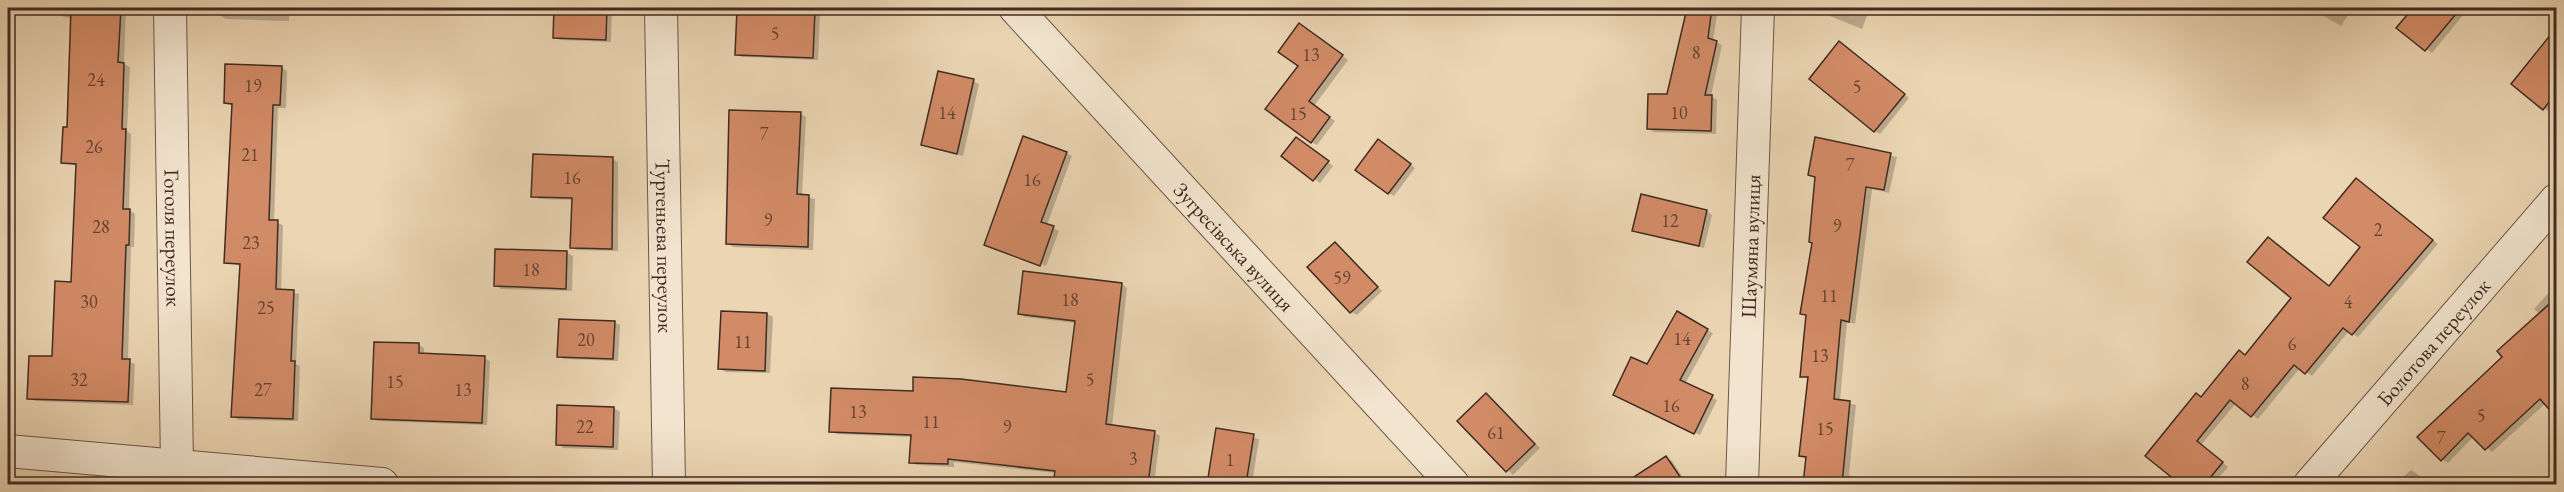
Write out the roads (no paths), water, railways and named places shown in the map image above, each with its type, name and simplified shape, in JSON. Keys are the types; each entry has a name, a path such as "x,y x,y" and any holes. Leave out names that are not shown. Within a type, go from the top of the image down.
{"street":[{"name":"Гоголя переулок","path":"170,8 177,466"},
{"name":"Тургеньева переулок","path":"661,8 669,484"},
{"name":"Зугресівська вулиця","path":"1014,8 1453,484"},
{"name":"Шаумяна вулиця","path":"1742,484 1758,8"},
{"name":"Болотова переулок","path":"2310,484 2556,200"},
{"path":"8,451 382,484"}]}
